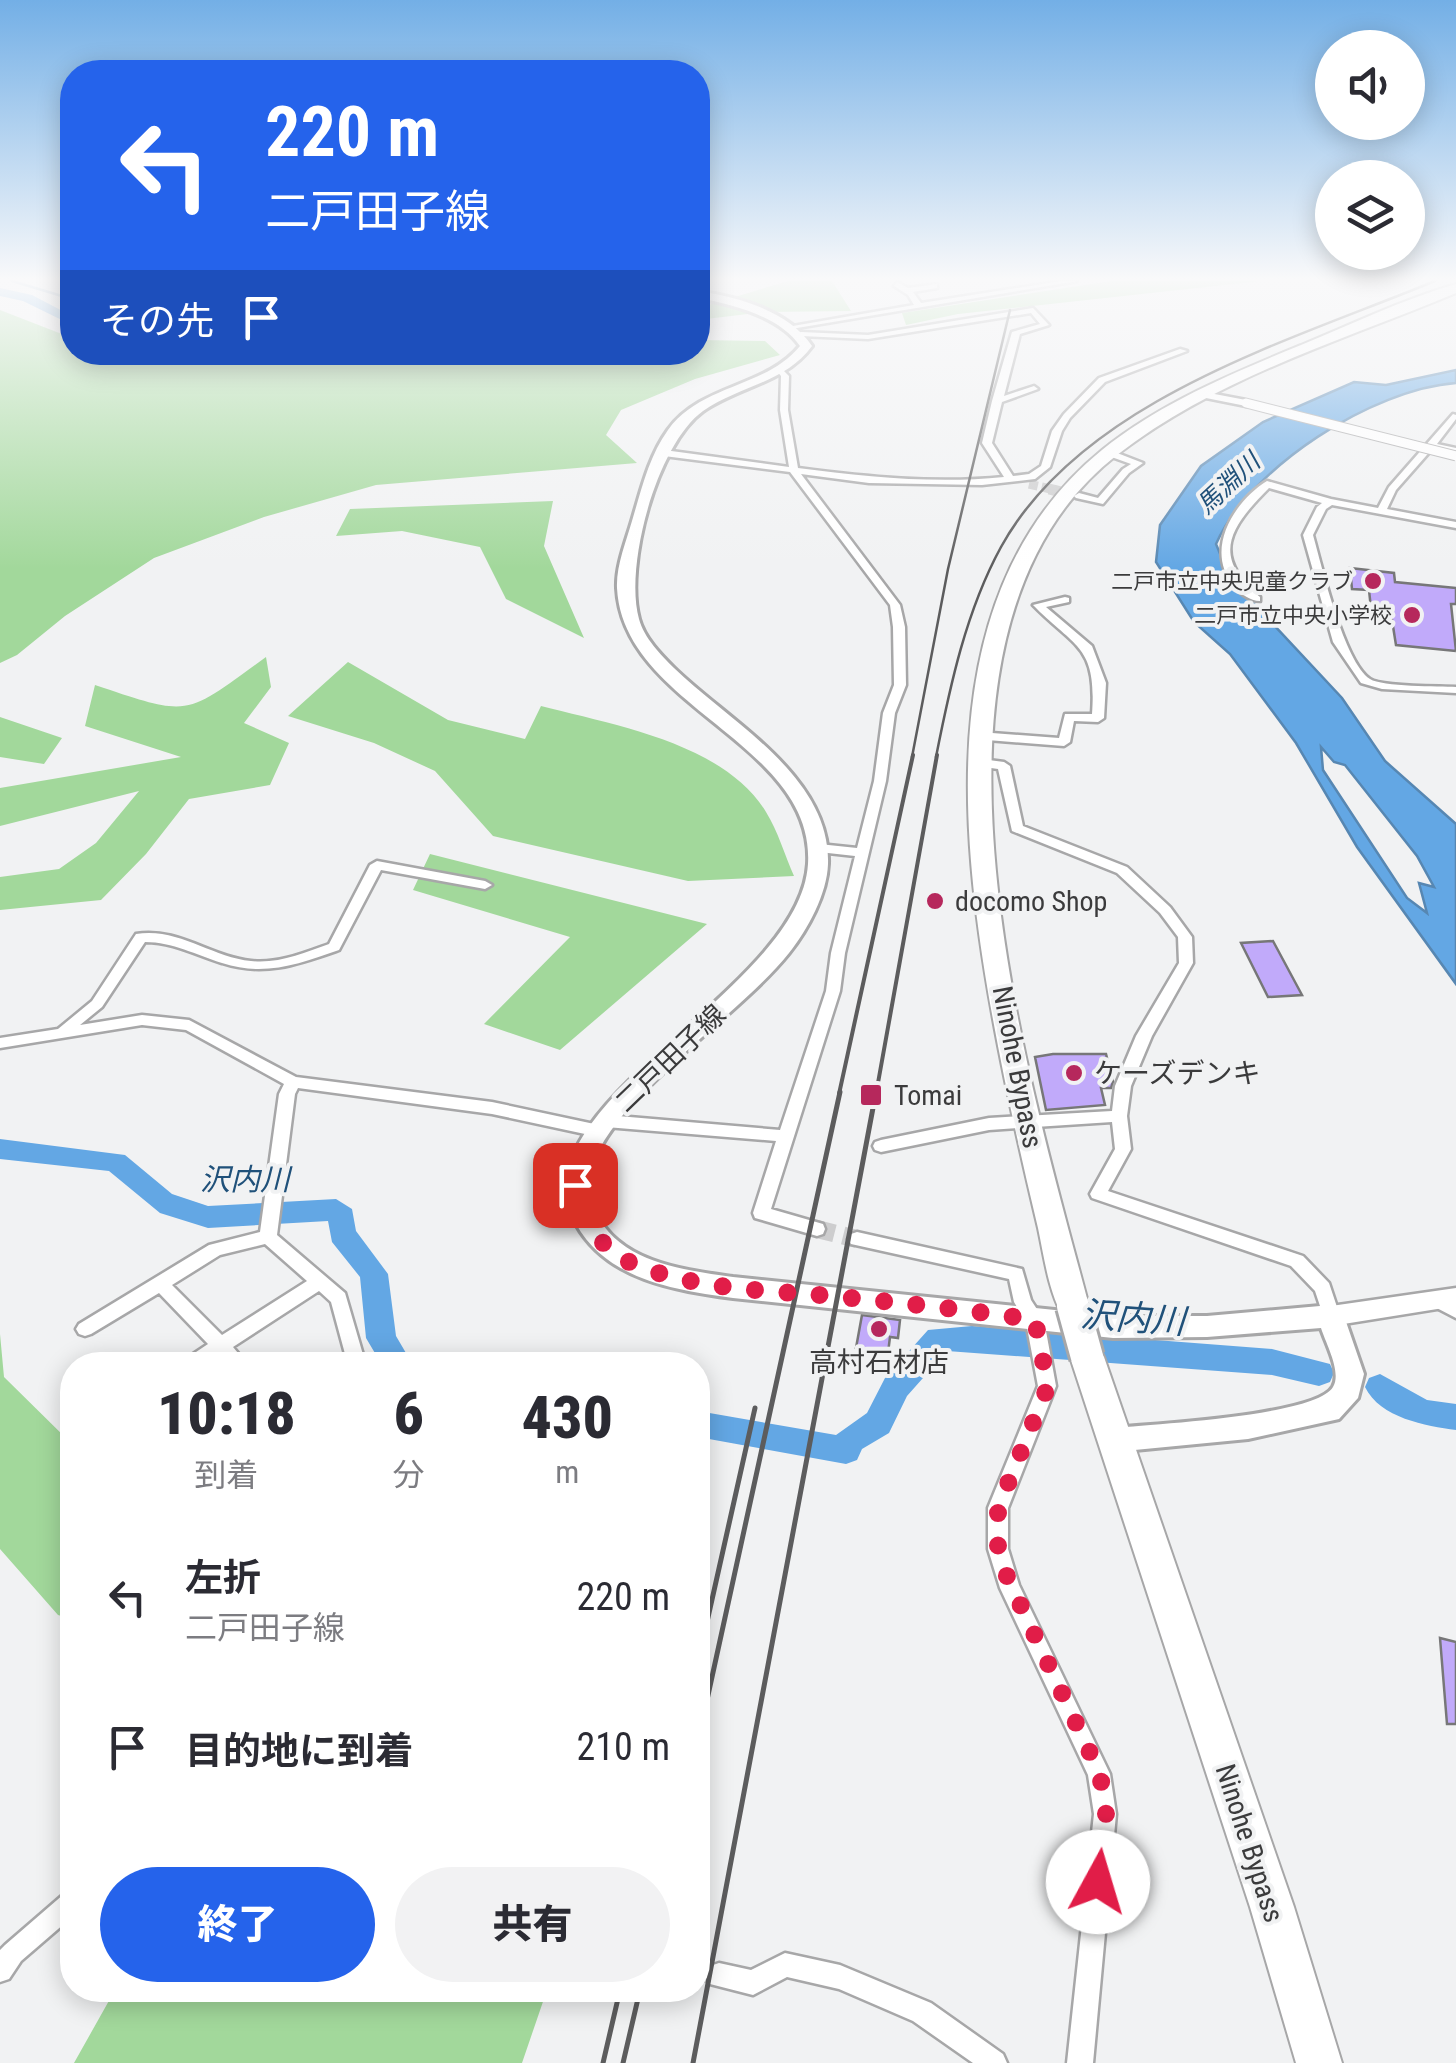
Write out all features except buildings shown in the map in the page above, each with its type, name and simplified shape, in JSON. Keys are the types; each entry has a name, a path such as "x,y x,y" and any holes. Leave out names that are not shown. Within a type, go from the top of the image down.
{"highway":[{"name":"Ninohe Bypass","path":"1244,377 1204,394 1109,453 1060,500 1025,555 1004,612 986,684 979,736 984,884 1027,1123 1087,1357 1320,2063"}],"main road":[{"path":"763,377 692,413 677,428 664,452 625,586 631,618 668,673 761,753 798,794 812,821 819,848"},
{"name":"二戸田子線","path":"819,848 809,903 792,935 766,967 674,1049 603,1126 578,1168 575,1185 580,1206 594,1230 622,1258 663,1273 747,1289 1128,1328 1228,1326 1331,1316"},
{"path":"1114,1440 1248,1428 1329,1411 1348,1390 1350,1374 1331,1316 1450,1302"}],"street":[{"path":"785,377 784,410 794,470 895,605 899,628 900,685 888,714 880,780 824,1023 783,1136 782,1153 761,1213 816,1229"},
{"path":"1003,377 988,442 1011,480"},
{"path":"664,452 869,480 938,482 1032,477 1045,467 1057,431 1102,380 1110,377"},
{"path":"996,401 1034,389"},
{"path":"1204,394 1456,454"},
{"path":"1380,513 1392,489 1453,417"},
{"path":"1431,445 1456,454"},
{"path":"1079,496 1100,502 1126,471 1138,464 1109,453"},
{"path":"938,482 979,486 1029,484"},
{"path":"1256,599 1245,592 1224,547 1232,520 1267,484 1380,513 1456,524"},
{"path":"1330,502 1322,507 1308,535 1347,656 1372,685 1456,690"},
{"path":"979,736 1064,742 1069,717 1098,718 1100,683 1086,646 1038,605 1065,600"},
{"path":"981,763 1004,766 1016,828 1122,870 1165,910 1186,937 1186,962 1122,1086 1119,1116 1124,1149 1098,1194 1297,1261 1324,1288 1331,1316"},
{"path":"819,848 863,853"},
{"path":"58,1034 97,1004 141,937 168,936 242,965 282,964 334,948 377,866 484,884"},
{"path":"0,1043 142,1020 189,1024 293,1082 603,1126 783,1136"},
{"path":"269,1237 287,1094 293,1082"},
{"path":"881,1146 990,1124 1119,1116"},
{"path":"269,1237 339,1298 353,1352"},
{"path":"85,1329 215,1250 269,1237"},
{"path":"857,1239 1016,1274 1023,1302 1035,1320 1048,1386 998,1508 995,1529 998,1557 1010,1588 1100,1774 1106,1814 1080,2063"},
{"path":"210,1352 320,1281"},
{"path":"160,1283 227,1352"},
{"path":"0,1970 13,1953 60,1912"},
{"path":"719,1975 753,1983 785,1965 840,1976 922,2012 994,2063"}],"green space":[{"path":"0,377 701,377 621,410 606,435 637,463 376,485 264,517 154,558 0,663"},
{"path":"553,501 544,546 584,638 506,599 480,547 402,531 336,536 350,509"},
{"path":"266,657 271,687 244,723 289,743 270,785 189,799 146,854 101,900 0,910 0,877 59,869 96,843 139,791 0,826 0,788 181,757 85,726 95,685 152,703 186,706 218,691"},
{"path":"348,662 448,720 525,739 541,706 633,730 696,753 747,788 770,819 794,876 688,881 493,836 435,771 374,743 288,716"},
{"path":"0,717 62,738 44,764 0,757"},
{"path":"430,854 707,924 560,1050 484,1024 570,937 413,890"},
{"path":"0,1334 4,1377 60,1432 60,1616 0,1549"},
{"path":"108,2002 543,2002 522,2063 74,2063"}],"water":[{"name":"馬淵川","path":"1422,377 1456,377 1456,383 1423,388 1388,400 1318,437 1256,487 1216,544 1230,578 1342,698 1385,761 1456,824 1456,984 1357,847 1296,743 1230,654 1194,622 1156,562 1160,525 1201,466 1263,422 1354,382 1386,385","holes":["1321,747 1334,762 1345,765 1417,856 1434,887 1419,883 1427,913 1407,898 1323,770"]}],"waterway":[{"name":"沢内川","path":"0,1149 115,1162 170,1206 208,1217 336,1210 342,1217 342,1234 374,1274 381,1338 390,1352"},
{"name":"沢内川","path":"710,1426 846,1450 849,1441 878,1423 896,1387 939,1339 972,1338 1272,1362 1319,1373"},
{"name":"沢内川","path":"1380,1387 1421,1412 1456,1417"}],"tunnel":[{"path":"1029,484 1059,491"},
{"path":"1049,489 1078,496"},
{"path":"817,1229 857,1239"},
{"path":"710,1973 719,1975"}],"railway":[{"path":"912,757 948,569 994,377"},
{"path":"936,757 961,649 978,597 1001,547 1037,496 1083,452 1136,414 1202,377"},
{"path":"839,1094 913,755"},
{"path":"876,1094 937,755"},
{"path":"710,1686 840,1092"},
{"path":"710,1973 876,1092"},
{"path":"710,1609 755,1408"},
{"path":"603,2063 617,2002"},
{"path":"623,2063 637,2002"},
{"path":"693,2063 704,2002"}],"place":[{"name":"二戸市立中央児童クラブ","path":"1373,581"},
{"name":"二戸市立中央小学校","path":"1412,615"},
{"name":"docomo Shop","path":"935,901"},
{"name":"ケーズデンキ","path":"1074,1073"},
{"name":"Tomai","path":"871,1095"},
{"name":"高村石材店","path":"879,1329"}],"route":[{"path":"575,1185 580,1206 607,1246 622,1258 663,1273 747,1289 1035,1320 1048,1386 998,1508 998,1557 1100,1774 1106,1814 1098,1882"}]}
